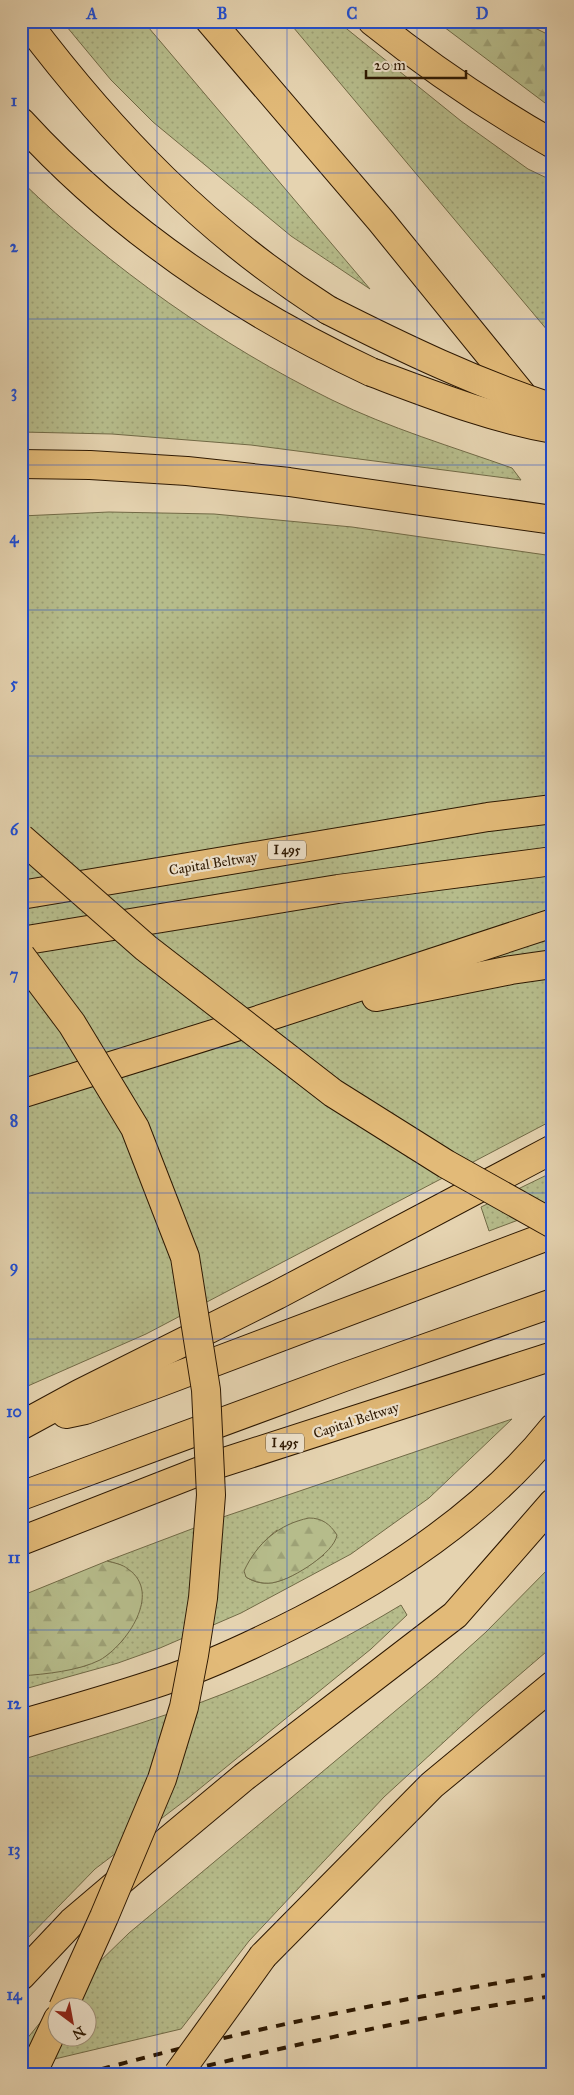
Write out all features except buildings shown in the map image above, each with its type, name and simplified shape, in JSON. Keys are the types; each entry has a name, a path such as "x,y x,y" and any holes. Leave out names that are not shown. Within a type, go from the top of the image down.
{"highway":[{"path":"26,21 60,67 104,118 163,179 209,223 284,282 328,310 411,352 500,391 553,408"},
{"path":"210,21 381,221 476,336 553,434"},
{"path":"372,21 434,68 514,122 553,144"},
{"path":"21,122 50,154 105,205 193,270 260,315 314,346 372,372 452,402 553,429"},
{"path":"21,464 90,465 187,471 289,482 553,520"},
{"name":"Capital Beltway","path":"21,895 488,817 553,808"},
{"path":"21,838 146,948 333,1093 446,1164 553,1224"},
{"path":"21,941 338,889 553,861"},
{"path":"21,1094 255,1021 553,924"},
{"path":"21,956 72,1024 135,1128 185,1257 206,1390 210,1495 203,1598 184,1707 162,1779 68,1998"},
{"path":"255,1021 511,970 553,964"},
{"path":"22,1425 79,1394 276,1295 553,1149"},
{"path":"22,1425 85,1410 553,1234"},
{"path":"21,1496 335,1380 553,1304"},
{"name":"Capital Beltway","path":"21,1541 218,1464 553,1356"},
{"path":"21,1724 164,1681 249,1648 325,1608 398,1565 465,1515 513,1471 553,1428"},
{"path":"21,1976 72,1922 172,1837 244,1777 454,1615 553,1503"},
{"path":"178,2074 263,1956 432,1785 553,1684"},
{"path":"32,2074 48,2040"}],"green space":[{"path":"62,21 143,21 370,289 291,236 153,122 111,80"},
{"path":"288,21 337,21 461,121 528,169 553,181 553,337"},
{"path":"436,21 521,21 553,37 553,109"},
{"path":"21,181 129,274 249,355 354,410 421,437 512,468 521,480 251,445 112,434 21,432"},
{"path":"109,512 214,514 352,527 553,556 553,1120 146,1334 21,1389 21,516"},
{"path":"553,1172 553,1207 489,1231 481,1207"},
{"path":"512,1419 429,1498 351,1554 241,1613 160,1648 118,1663 21,1690 21,1676 85,1666 107,1655 123,1640 121,1565 107,1561 226,1516","holes":["277,1530 324,1555 297,1573 277,1582 256,1582 246,1577 253,1557 266,1540"]},
{"path":"309,1518 325,1522 337,1535 329,1549 321,1557 284,1580 268,1583 246,1577 244,1571 249,1561 270,1536 288,1525"},
{"path":"107,1561 128,1569 138,1579 142,1591 137,1618 130,1631 110,1653 91,1664 62,1671 21,1676 21,1596"},
{"path":"553,1564 553,1646 482,1707 384,1797 249,1941 181,2029 21,2067 21,2046 48,2013 48,2048 98,2048 98,1998 62,1998 129,1933 436,1677 486,1632"},
{"path":"401,1605 407,1615 371,1649 187,1799 95,1869 21,1945 21,1760 138,1724 224,1694 309,1656"}],"railway":[{"path":"84,2074 142,2058 317,2017 553,1974"},
{"path":"172,2074 362,2031 457,2012 553,1996"}]}
